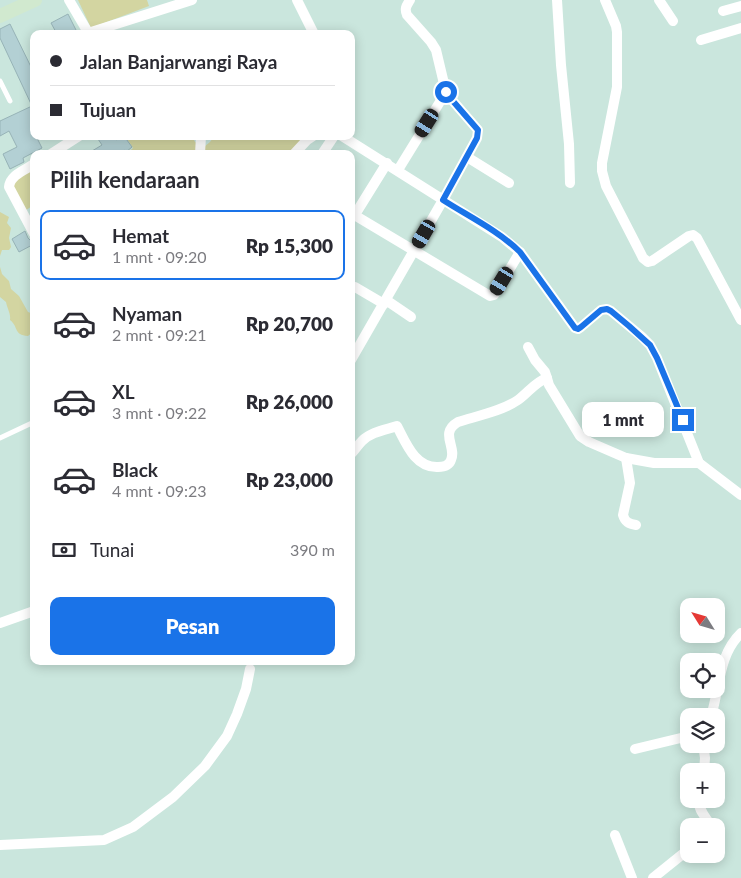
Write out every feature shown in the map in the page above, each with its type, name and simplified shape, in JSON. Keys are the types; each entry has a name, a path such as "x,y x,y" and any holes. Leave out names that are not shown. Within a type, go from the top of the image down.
{"main road":[{"path":"0,16 35,0"}],"street":[{"path":"69,0 87,30"},
{"path":"98,30 192,0"},
{"path":"297,0 312,30"},
{"path":"355,350 385,302 477,138 478,130 446,92 436,50 405,11 410,0"},
{"path":"558,0 561,65 569,144 570,183"},
{"path":"605,0 608,11 616,26 618,39 617,87 602,163 606,186 640,252 648,262 652,262 689,236 693,235 697,238 741,320"},
{"path":"659,0 672,21"},
{"path":"723,11 741,6"},
{"path":"701,40 741,28"},
{"path":"398,170 446,92"},
{"path":"57,150 73,140"},
{"path":"298,150 307,140"},
{"path":"349,140 502,237 520,252 575,328 578,329 601,310 607,309 650,345 664,373 699,463 740,494"},
{"path":"467,157 509,183"},
{"path":"387,163 355,214 356,216 492,296 520,252"},
{"path":"30,166 13,177 10,187 30,226"},
{"path":"355,287 411,317"},
{"path":"528,347 535,360 545,372 549,385 580,436 589,442 626,458 654,464 699,463"},
{"path":"355,449 368,436 397,426 415,458 422,464 433,468 443,467 451,460 452,454 449,437 453,425 506,406 519,399 541,380 547,378"},
{"path":"626,458 630,484 623,515 624,520 629,524 636,525"},
{"path":"0,623 30,612"},
{"path":"713,708 725,659 731,645 741,633"},
{"path":"0,845 104,840 133,827 173,797 205,766 227,736 246,689 250,669"},
{"path":"635,749 680,738"},
{"path":"615,834 632,878"},
{"path":"653,878 680,856"}],"lane":[{"path":"0,81 10,101"},
{"path":"0,438 30,424"}],"green space":[{"path":"78,0 147,0 149,6 91,28"},
{"path":"128,140 194,140 204,147 212,140 307,140 295,150 131,150 133,148"},
{"path":"28,169 30,172 30,208 26,210 13,192 13,179"},
{"path":"0,212 9,217 7,223 11,228 9,238 11,247 9,250 2,250 0,256"},
{"path":"0,267 2,274 9,281 11,289 19,296 30,313 30,334 28,336 18,332 10,320 6,302 0,297"}],"building":[{"path":"68,14 76,30 55,30 51,23"},
{"path":"10,24 30,65 30,102 0,38 0,29"},
{"path":"30,107 30,140 38,140 42,148 30,150 30,154 23,158 24,162 10,169 3,154 17,147 9,131 0,136 0,121"},
{"path":"99,140 127,140 132,147 128,150 94,150 102,145"},
{"path":"25,231 30,240 30,246 19,252 12,239"}],"route":[{"path":"446,92 478,130 478,134 443,200 514,246 575,328 578,329 601,310 607,309 650,345 683,420"}]}
